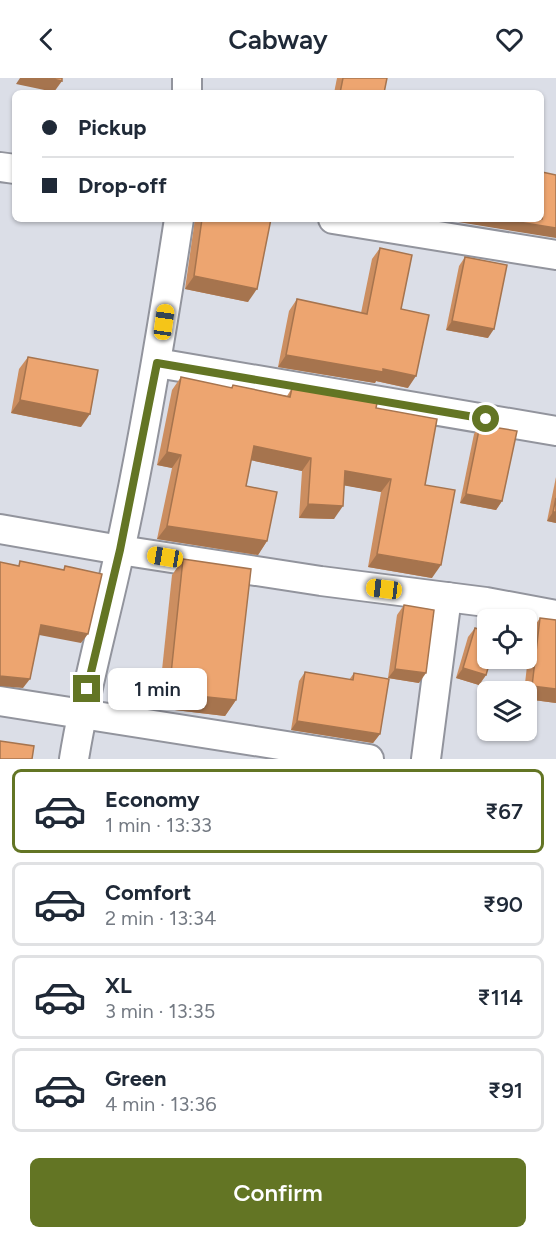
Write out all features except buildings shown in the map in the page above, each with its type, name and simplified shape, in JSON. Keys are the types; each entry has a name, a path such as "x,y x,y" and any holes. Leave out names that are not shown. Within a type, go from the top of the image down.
{"street":[{"path":"74,759 82,713 120,550 157,363 179,222"},
{"path":"352,222 556,255"},
{"path":"157,363 556,431"},
{"path":"0,529 120,550 556,615"},
{"path":"426,759 447,597"},
{"path":"0,701 369,759"}],"route":[{"path":"87,689 120,550 157,363 486,419"}]}
